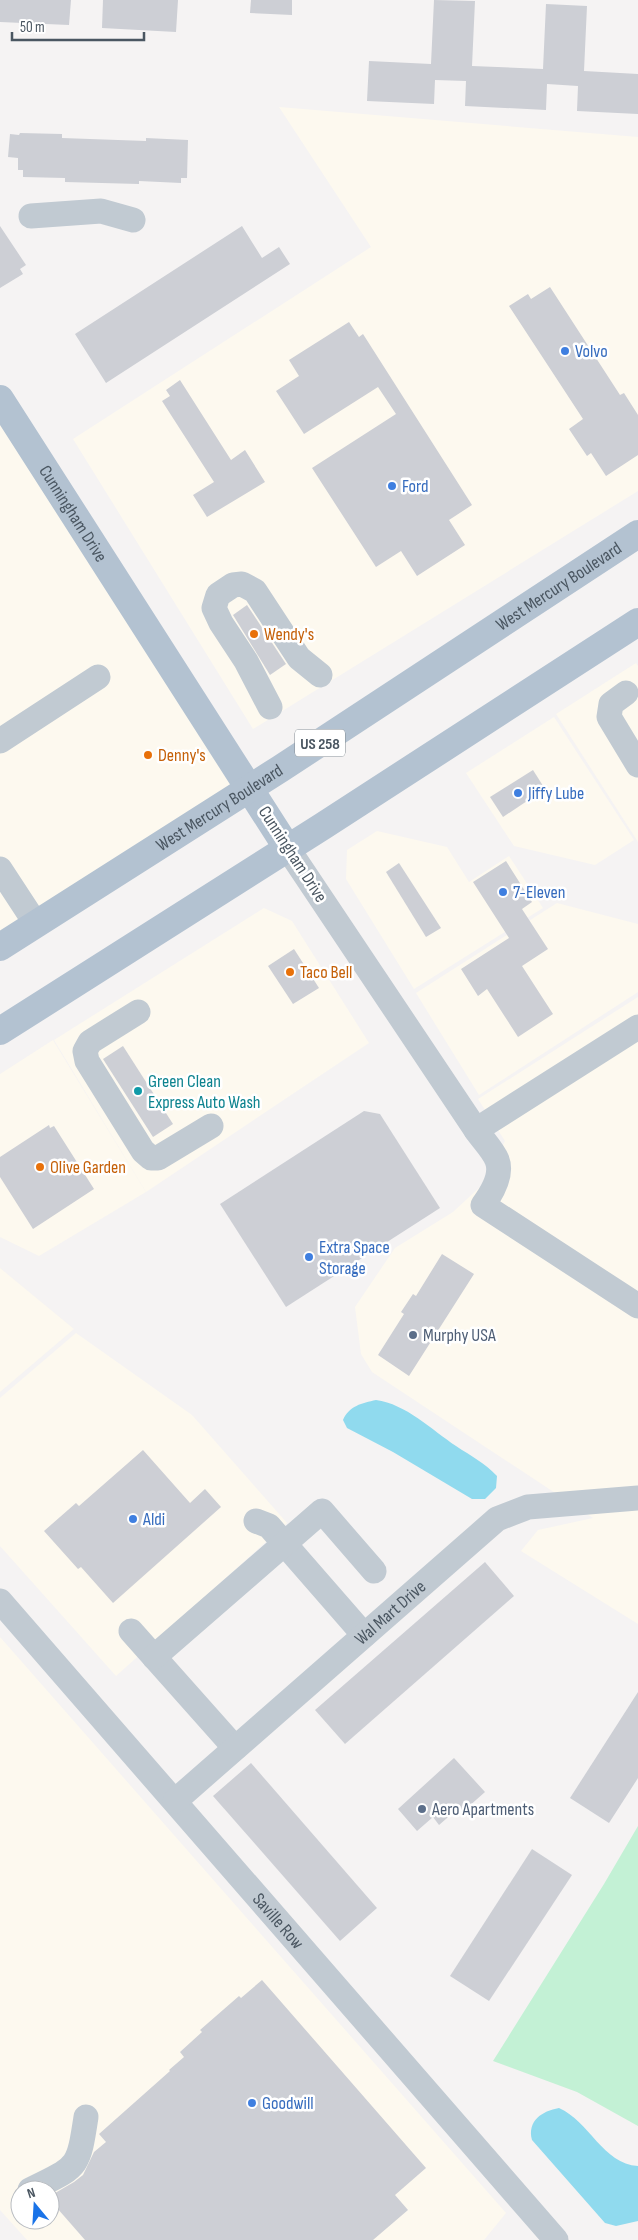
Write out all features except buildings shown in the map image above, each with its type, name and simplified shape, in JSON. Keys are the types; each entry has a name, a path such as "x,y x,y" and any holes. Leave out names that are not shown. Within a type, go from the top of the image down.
{"main road":[{"name":"Cunningham Drive","path":"1,403 288,849"},
{"name":"West Mercury Boulevard","path":"0,948 250,788 638,534"},
{"path":"0,1031 288,849 638,622"}],"street":[{"path":"31,216 101,211 133,220"},
{"path":"270,707 246,661 216,614 215,601 218,595 225,589 242,584 255,591 299,658 320,675"},
{"path":"0,741 98,677"},
{"path":"626,693 612,704 609,718 638,765"},
{"name":"Cunningham Drive","path":"288,849 498,1161 492,1192 483,1205 638,1306"},
{"path":"0,869 36,924"},
{"path":"138,1012 90,1042 85,1051 87,1061 143,1151 151,1158 158,1158 212,1126"},
{"path":"476,1130 638,1027"},
{"name":"Wal Mart Drive","path":"175,1801 497,1519 528,1507 638,1498"},
{"path":"154,1657 322,1511 374,1571"},
{"path":"256,1521 269,1526 364,1635"},
{"name":"Saville Row","path":"0,1601 556,2240"},
{"path":"131,1631 235,1748"},
{"path":"48,2180 74,2166 80,2155 86,2117"}],"shaded area":[{"path":"279,107 638,137 638,491 253,729 73,439 371,247"},
{"path":"0,395 249,784 0,944"},
{"path":"636,663 638,666 638,842 556,714"},
{"path":"554,717 634,840 595,865 514,846 466,773"},
{"path":"377,831 447,847 469,882 509,856 543,908 414,989 346,879 347,850"},
{"path":"557,903 638,924 638,992 479,1095 416,993"},
{"path":"264,908 292,921 369,1043 146,1192 54,1040"},
{"path":"638,997 638,1624 521,1551 538,1530 593,1518 372,1372 361,1354 355,1307 395,1248 453,1212 481,1186 505,1141 478,1099"},
{"path":"53,1040 146,1192 39,1256 0,1237 0,1074"},
{"path":"0,1268 74,1329 0,1392"},
{"path":"76,1333 192,1415 287,1523 116,1676 0,1546 0,1398"},
{"path":"0,1637 506,2213 484,2240 27,2240 18,2230 60,2230 60,2180 10,2180 10,2221 0,2210"}],"green space":[{"path":"638,1826 638,2126 577,2092 493,2061 604,1884"}],"water":[{"path":"376,1400 387,1402 408,1412 483,1463 497,1476 496,1488 485,1499 472,1499 393,1452 347,1428 343,1420 352,1408"},
{"path":"559,2108 579,2122 615,2158 638,2166 638,2221 616,2226 605,2223 532,2140 532,2127 537,2118 553,2109"}],"place":[{"name":"Volvo","path":"565,351"},
{"name":"Ford","path":"392,486"},
{"name":"Wendy's","path":"254,634"},
{"name":"Denny's","path":"148,755"},
{"name":"Jiffy Lube","path":"518,793"},
{"name":"7-Eleven","path":"503,892"},
{"name":"Taco Bell","path":"290,972"},
{"name":"Green Clean Express Auto Wash","path":"138,1091"},
{"name":"Olive Garden","path":"40,1167"},
{"name":"Extra Space Storage","path":"309,1257"},
{"name":"Murphy USA","path":"413,1335"},
{"name":"Aldi","path":"133,1519"},
{"name":"Aero Apartments","path":"422,1809"},
{"name":"Goodwill","path":"252,2103"}]}
